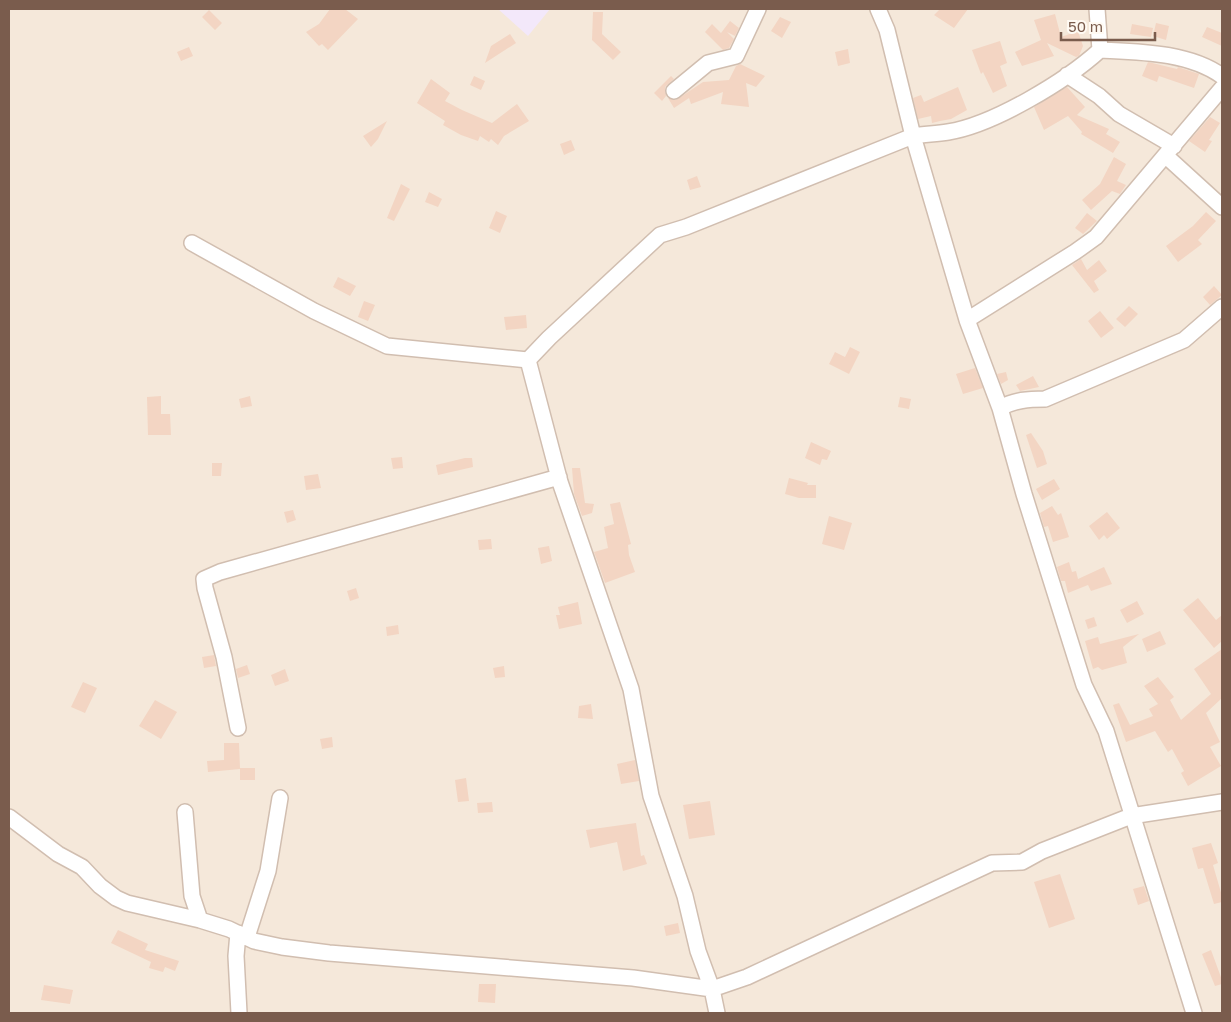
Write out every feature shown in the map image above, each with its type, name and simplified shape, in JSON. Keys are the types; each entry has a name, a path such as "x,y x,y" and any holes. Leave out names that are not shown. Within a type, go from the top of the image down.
{"street":[{"path":"674,91 708,62 736,56 758,9"},
{"path":"878,9 886,30 913,136 967,320 1000,408 1043,555 1084,685 1106,731 1194,1013"},
{"path":"1096,9 1100,50"},
{"path":"528,360 548,338 660,235 686,227 913,136 947,132 991,118 1067,75 1100,50 1148,52 1191,61 1222,76"},
{"path":"1067,75 1099,96 1119,114 1170,151 1222,207"},
{"path":"967,320 1075,252 1096,236 1222,88"},
{"path":"192,243 314,311 387,346 528,360"},
{"path":"1000,408 1019,401 1045,399 1184,340 1222,306"},
{"path":"528,360 559,477 631,689 652,796 685,896 698,951 712,989 717,1013"},
{"path":"238,728 224,657 204,579 220,572 559,477"},
{"path":"239,1013 236,956 242,935 268,871 280,798"},
{"path":"9,817 58,854 82,867 116,898 127,903 200,920 282,947 329,953 632,978 712,989 747,977 992,864 1022,862 1042,850 1131,816 1222,802"},
{"path":"185,812 192,896 200,920"}],"shaded area":[{"path":"9,9 1222,9 1222,1013 9,1013"},
{"path":"498,9 550,9 528,36"}],"building":[{"path":"330,9 345,9 358,19 328,50 322,44 319,46 306,32 319,24"},
{"path":"940,9 968,9 954,28 934,15"},
{"path":"209,10 222,23 215,30 202,17"},
{"path":"593,12 603,12 602,34 621,52 613,60 592,40"},
{"path":"1055,14 1061,37 1078,31 1083,46 1079,56 1076,57 1047,43 1054,56 1022,66 1015,52 1041,40 1034,20"},
{"path":"780,17 791,22 782,38 771,31"},
{"path":"730,21 739,28 735,36 727,32 734,39 729,48 723,50 705,32 712,24 721,33"},
{"path":"1156,23 1169,26 1166,40 1153,36"},
{"path":"1132,24 1153,28 1151,37 1130,34"},
{"path":"1207,27 1222,33 1222,46 1202,37"},
{"path":"510,34 516,43 485,63 491,46"},
{"path":"1000,41 1007,63 1000,66 1007,86 993,93 983,72 981,74 972,50"},
{"path":"189,47 193,56 181,61 177,52"},
{"path":"848,49 850,63 838,66 835,52"},
{"path":"1148,62 1177,69 1178,67 1199,74 1194,88 1159,76 1157,82 1142,76"},
{"path":"740,64 765,76 756,87 746,83 749,107 721,104 723,92 691,104 689,98 674,108 668,98 676,100 703,82 729,80 736,66"},
{"path":"474,76 485,81 481,90 470,85"},
{"path":"671,76 674,79 665,87 666,96 662,101 654,93"},
{"path":"431,79 450,93 445,101 492,123 517,104 529,121 504,136 498,145 491,139 489,142 480,136 478,141 461,135 443,125 445,121 417,103"},
{"path":"958,87 967,110 951,119 932,123 931,116 918,119 913,98 921,95 924,102"},
{"path":"1067,87 1085,107 1077,115 1109,129 1106,134 1120,142 1113,153 1081,134 1082,132 1068,116 1044,130 1034,107"},
{"path":"1210,117 1220,123 1209,140 1212,141 1205,152 1189,141"},
{"path":"387,121 378,139 371,147 363,136"},
{"path":"571,140 575,150 564,155 560,144"},
{"path":"1114,157 1126,164 1117,181 1126,185 1120,194 1112,191 1091,210 1082,200 1100,184"},
{"path":"697,176 701,187 690,190 687,180"},
{"path":"401,184 410,189 394,221 387,218"},
{"path":"429,192 442,199 438,207 425,202"},
{"path":"496,211 507,216 500,233 489,228"},
{"path":"1206,212 1216,221 1198,240 1202,244 1178,262 1166,246 1193,226"},
{"path":"1087,213 1097,221 1083,234 1075,228"},
{"path":"1081,259 1087,270 1099,260 1107,271 1094,281 1099,290 1094,293 1072,265"},
{"path":"338,277 356,286 350,296 333,287"},
{"path":"1214,286 1222,295 1210,305 1203,297"},
{"path":"364,301 375,305 368,321 358,317"},
{"path":"1129,306 1138,314 1125,327 1116,319"},
{"path":"1100,311 1114,328 1101,338 1088,321"},
{"path":"526,315 527,328 506,330 504,317"},
{"path":"850,347 860,352 849,374 829,364 835,352 845,357"},
{"path":"975,368 983,388 963,394 956,374"},
{"path":"1006,372 1008,380 1001,384 997,374"},
{"path":"1033,376 1039,387 1020,391 1016,385"},
{"path":"161,396 161,414 170,414 171,435 148,435 147,397"},
{"path":"250,396 252,406 241,408 239,399"},
{"path":"900,397 911,399 909,409 898,407"},
{"path":"1031,433 1043,451 1047,464 1037,468 1026,435"},
{"path":"811,442 831,451 827,460 822,459 820,465 805,458"},
{"path":"402,457 403,468 393,469 391,458"},
{"path":"472,458 473,467 438,475 436,465"},
{"path":"212,463 222,463 221,476 212,476"},
{"path":"572,468 580,468 585,503 594,504 592,513 582,516 574,494"},
{"path":"318,474 321,488 306,490 304,476"},
{"path":"789,478 808,483 807,485 816,485 816,498 799,498 785,494"},
{"path":"1054,479 1060,489 1042,500 1036,489"},
{"path":"620,502 631,544 628,545 629,555 635,572 605,583 594,552 608,548 604,527 614,524 610,504"},
{"path":"1052,506 1058,515 1061,513 1069,537 1053,542 1048,526 1044,527 1040,513"},
{"path":"293,510 296,520 287,523 284,512"},
{"path":"1107,512 1120,528 1107,539 1104,535 1099,540 1089,526"},
{"path":"829,516 852,523 844,550 822,544"},
{"path":"491,539 492,549 479,550 478,540"},
{"path":"549,546 552,561 541,564 538,548"},
{"path":"1069,562 1072,572 1076,571 1078,579 1104,567 1112,584 1091,591 1088,585 1068,593 1065,581 1061,581 1057,567"},
{"path":"356,588 359,598 350,601 347,591"},
{"path":"1198,598 1216,620 1222,615 1222,641 1214,648 1183,610"},
{"path":"1137,601 1144,614 1127,623 1120,610"},
{"path":"578,602 582,624 559,629 556,615 560,615 558,607"},
{"path":"1094,617 1097,626 1088,629 1085,620"},
{"path":"398,625 399,634 387,636 386,627"},
{"path":"1160,631 1166,644 1147,652 1142,639"},
{"path":"1139,634 1123,647 1127,663 1102,670 1098,667 1093,669 1085,641 1098,637 1100,644"},
{"path":"1222,649 1222,698 1206,713 1220,742 1210,747 1221,766 1188,786 1181,773 1184,771 1172,749 1168,752 1155,731 1126,742 1113,705 1119,703 1130,725 1153,716 1149,709 1158,704 1144,686 1158,677 1174,697 1170,700 1181,720 1211,694 1194,669"},
{"path":"214,655 216,666 204,668 202,657"},
{"path":"247,665 250,674 238,678 236,669"},
{"path":"504,666 505,677 495,678 493,668"},
{"path":"285,669 289,681 275,686 271,675"},
{"path":"83,682 97,688 85,713 71,707"},
{"path":"155,700 177,712 161,739 139,726"},
{"path":"591,704 593,719 578,718 579,706"},
{"path":"332,737 333,747 322,749 320,739"},
{"path":"224,743 239,743 240,768 255,768 255,780 240,780 240,769 208,772 207,761 224,760"},
{"path":"635,760 639,781 621,784 617,764"},
{"path":"466,778 469,801 458,802 455,780"},
{"path":"710,801 715,835 689,839 683,805"},
{"path":"492,802 493,812 478,813 477,803"},
{"path":"636,823 641,856 644,855 647,864 623,871 617,842 590,848 586,830"},
{"path":"1211,843 1218,863 1213,865 1222,896 1222,902 1214,904 1203,868 1198,869 1192,848"},
{"path":"1060,874 1075,919 1049,928 1034,882"},
{"path":"1144,886 1149,901 1138,905 1133,889"},
{"path":"678,923 680,933 666,936 664,926"},
{"path":"118,930 148,944 145,950 179,961 175,971 165,967 163,972 149,968 151,962 111,943"},
{"path":"1211,950 1222,980 1222,984 1215,986 1202,954"},
{"path":"479,984 496,984 495,1003 478,1002"},
{"path":"44,985 73,990 70,1004 41,1000"}]}
